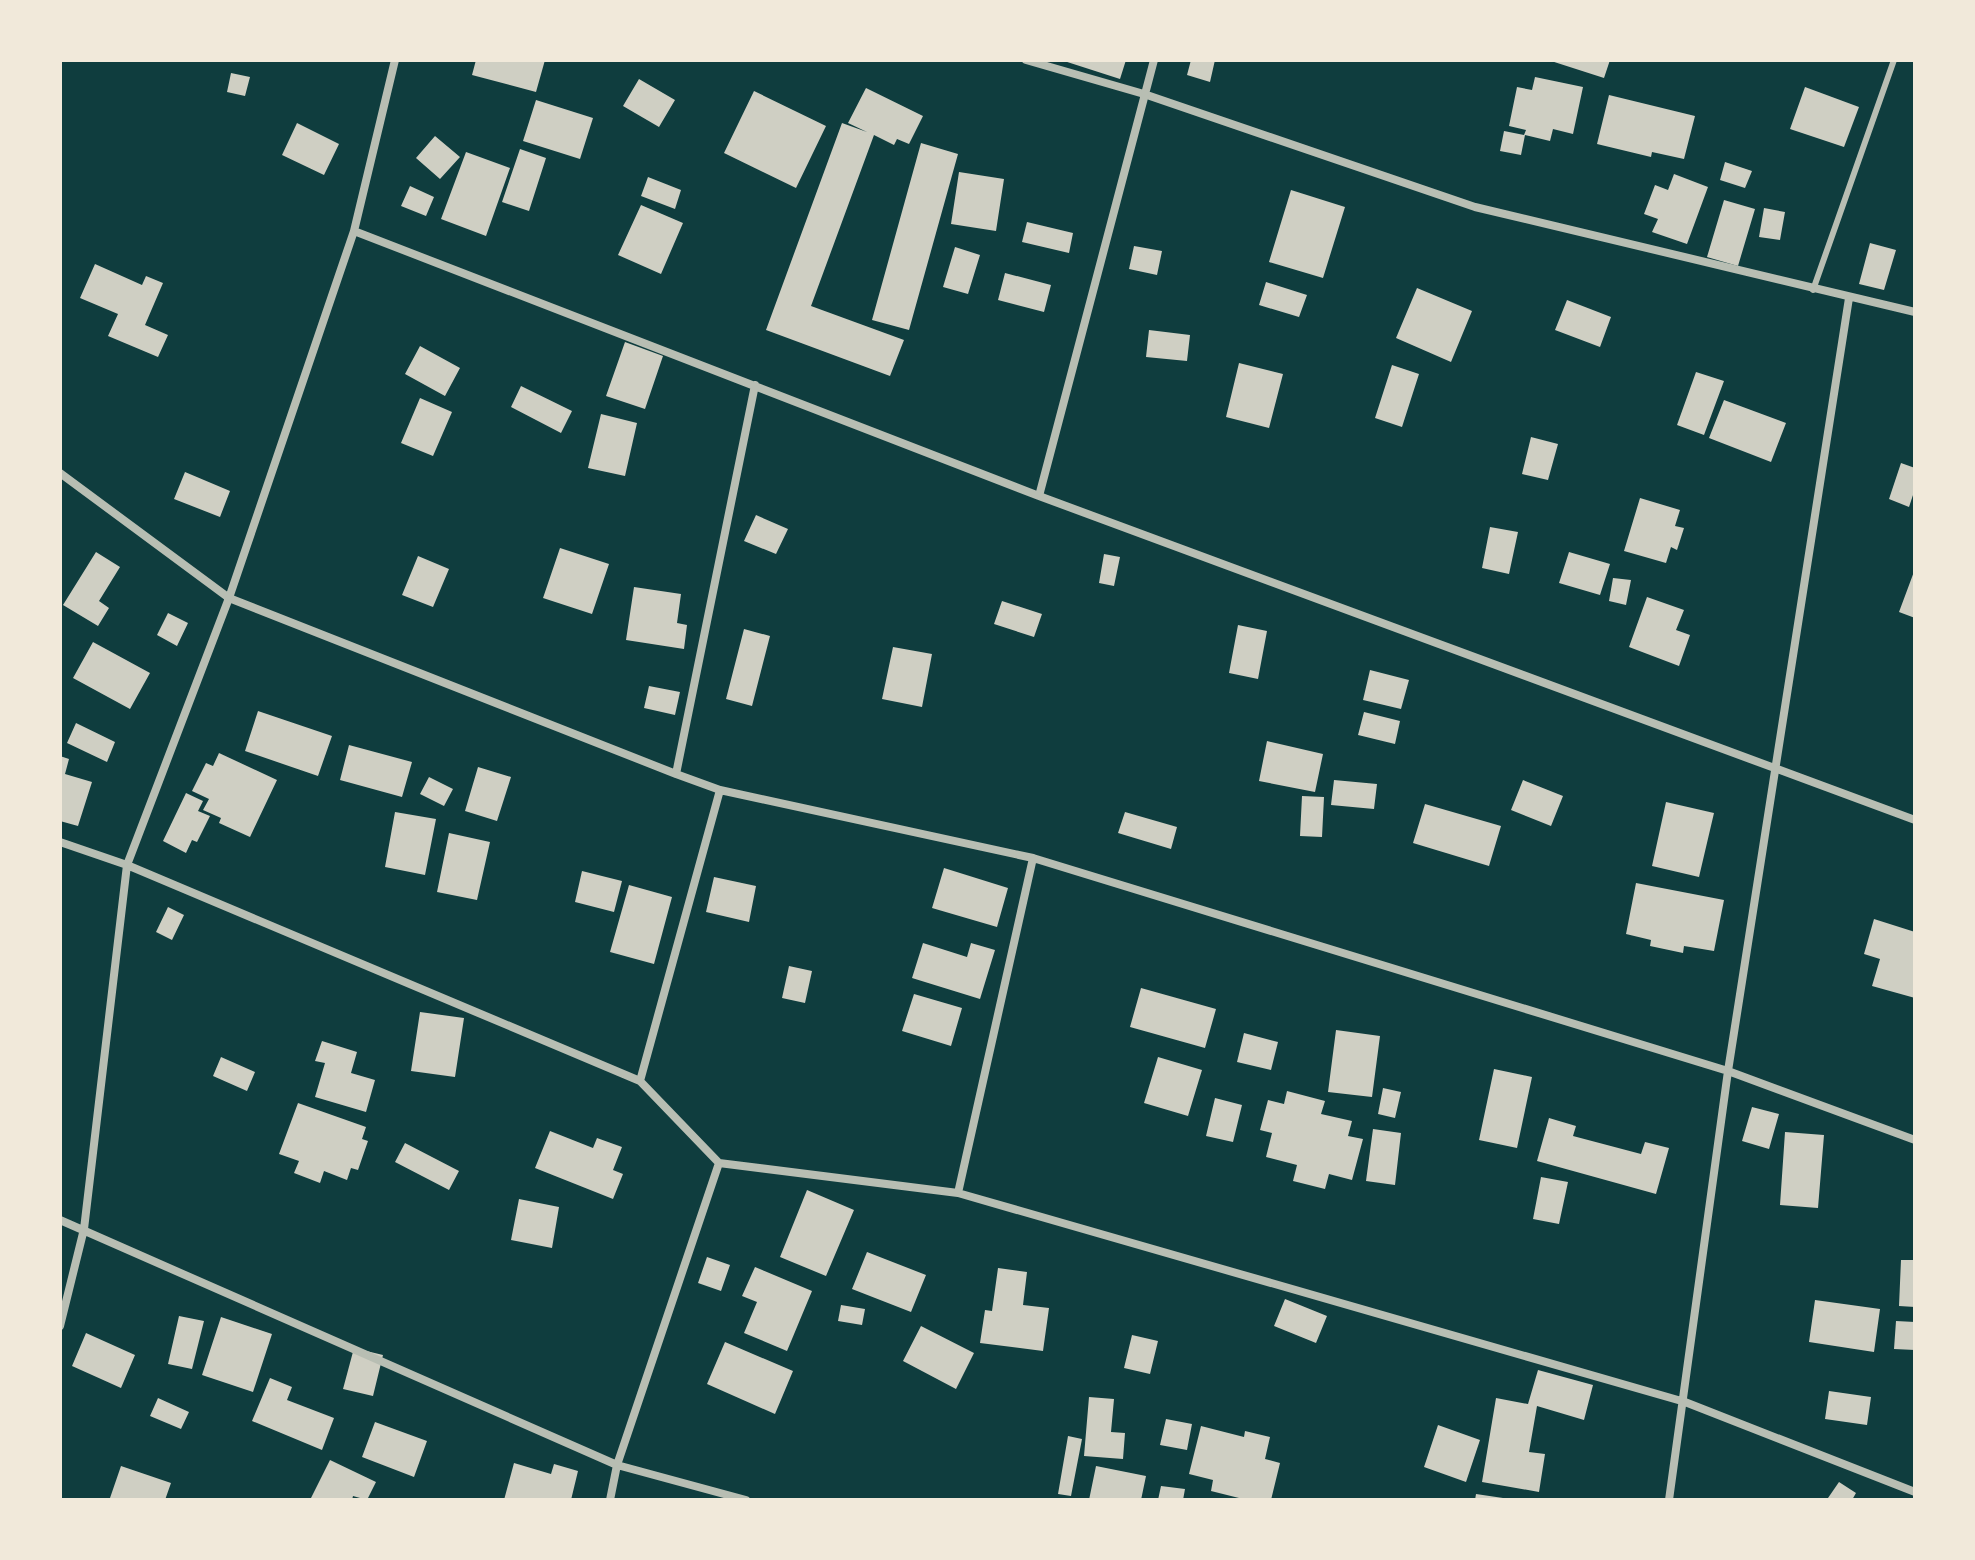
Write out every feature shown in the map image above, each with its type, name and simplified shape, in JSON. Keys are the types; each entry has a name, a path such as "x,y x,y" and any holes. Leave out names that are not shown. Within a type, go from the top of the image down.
{"street":[{"path":"60,1326 84,1229 127,865 229,598 354,231 395,60"},
{"path":"1026,60 1144,94 1475,207 1915,312"},
{"path":"1039,496 1154,60"},
{"path":"354,231 1039,496 1915,820"},
{"path":"1669,1500 1685,1402 1728,1071 1849,298"},
{"path":"676,774 755,385"},
{"path":"60,473 229,598 720,790 1033,858 1728,1071 1915,1140"},
{"path":"640,1081 720,790"},
{"path":"60,842 127,865 640,1081 719,1163 958,1193 1685,1402 1915,1492"},
{"path":"958,1193 1033,858"},
{"path":"610,1500 617,1465 719,1163"},
{"path":"60,1220 617,1465 746,1500"}],"lane":[{"path":"1813,290 1894,60"}],"building":[{"path":"476,60 545,60 536,92 472,75"},
{"path":"1061,60 1126,60 1120,79"},
{"path":"1191,60 1215,60 1210,82 1187,75"},
{"path":"1548,60 1610,60 1604,78"},
{"path":"231,73 250,77 245,96 227,92"},
{"path":"1535,77 1583,87 1573,134 1553,129 1550,141 1525,135 1521,155 1500,151 1504,131 1524,135 1526,130 1509,126 1517,87 1532,90"},
{"path":"639,79 675,100 659,127 623,106"},
{"path":"1805,87 1859,107 1844,147 1790,129"},
{"path":"866,88 923,116 909,144 897,139 894,145 874,135 811,306 904,340 890,376 766,330 842,123 867,132 848,123"},
{"path":"754,91 826,126 796,188 724,153"},
{"path":"1609,95 1695,116 1684,159 1652,152 1651,157 1597,144"},
{"path":"536,100 593,118 580,159 523,141"},
{"path":"297,123 339,144 324,175 282,155"},
{"path":"435,136 460,157 440,179 416,158"},
{"path":"921,143 958,154 909,330 872,320"},
{"path":"520,149 546,158 529,211 502,202"},
{"path":"466,152 510,168 486,236 441,219"},
{"path":"1725,162 1752,171 1745,188 1720,180"},
{"path":"959,172 1004,179 996,231 951,224"},
{"path":"1674,174 1708,187 1687,244 1652,232 1658,219 1644,214 1655,185 1668,190"},
{"path":"648,177 681,190 675,209 641,196"},
{"path":"410,186 434,197 426,216 401,206"},
{"path":"1291,190 1345,207 1323,278 1269,262"},
{"path":"1724,200 1755,209 1738,266 1707,257"},
{"path":"641,205 683,223 661,274 618,255"},
{"path":"1764,208 1785,212 1780,240 1759,237"},
{"path":"1027,222 1073,233 1069,253 1022,242"},
{"path":"1870,243 1896,250 1884,290 1859,284"},
{"path":"1134,246 1162,251 1157,275 1129,269"},
{"path":"955,247 980,255 968,294 943,287"},
{"path":"95,264 142,285 146,276 163,283 145,325 168,335 158,357 108,336 118,314 80,298"},
{"path":"1005,273 1051,285 1044,312 998,300"},
{"path":"1266,282 1307,295 1299,317 1259,305"},
{"path":"1417,288 1472,311 1451,362 1396,338"},
{"path":"1567,300 1611,317 1600,347 1555,330"},
{"path":"1149,330 1190,335 1187,361 1146,357"},
{"path":"625,342 663,356 645,409 606,396"},
{"path":"420,346 460,368 445,396 405,374"},
{"path":"1239,363 1283,374 1269,428 1226,417"},
{"path":"1392,365 1419,374 1402,427 1375,418"},
{"path":"1696,372 1724,381 1704,435 1677,425"},
{"path":"521,386 572,411 561,433 511,407"},
{"path":"420,398 452,412 433,456 401,443"},
{"path":"1724,400 1786,423 1771,462 1709,438"},
{"path":"601,414 637,423 625,476 588,468"},
{"path":"1531,437 1558,444 1548,480 1522,474"},
{"path":"1901,463 1915,468 1915,489 1909,507 1889,499"},
{"path":"185,472 230,491 220,517 174,499"},
{"path":"1640,498 1680,510 1675,526 1684,528 1677,550 1671,547 1666,563 1624,551"},
{"path":"756,515 788,529 776,554 744,541"},
{"path":"1490,527 1518,532 1509,574 1482,568"},
{"path":"560,548 609,564 592,614 543,598"},
{"path":"96,552 120,567 99,601 109,608 98,626 63,605"},
{"path":"1569,552 1610,564 1600,595 1559,583"},
{"path":"1104,554 1120,557 1114,586 1099,583"},
{"path":"418,556 449,569 433,607 402,595"},
{"path":"1915,569 1915,618 1899,612"},
{"path":"1613,578 1631,580 1626,605 1609,601"},
{"path":"634,587 681,594 677,623 687,625 684,649 626,640"},
{"path":"1647,597 1684,610 1676,630 1690,635 1679,666 1629,647"},
{"path":"1002,601 1042,614 1034,637 994,624"},
{"path":"168,613 188,623 177,646 157,635"},
{"path":"1238,625 1267,631 1258,679 1229,673"},
{"path":"744,629 770,636 752,706 726,699"},
{"path":"93,642 150,673 130,709 73,678"},
{"path":"893,647 932,654 922,707 882,699"},
{"path":"1370,670 1409,680 1401,709 1363,700"},
{"path":"649,686 680,692 675,715 644,708"},
{"path":"258,711 332,736 318,776 245,751"},
{"path":"1364,712 1400,721 1395,744 1358,735"},
{"path":"76,723 115,742 107,762 67,743"},
{"path":"1267,741 1323,754 1315,792 1259,781"},
{"path":"349,745 412,762 402,797 340,780"},
{"path":"219,753 277,780 250,837 219,823 221,818 203,810 209,799 192,791 206,763 213,766"},
{"path":"60,756 69,759 65,774 92,782 78,826 60,821"},
{"path":"478,767 511,777 497,821 465,811"},
{"path":"429,777 453,789 444,806 420,794"},
{"path":"1334,780 1377,784 1374,809 1331,805"},
{"path":"1523,780 1563,796 1551,826 1511,810"},
{"path":"186,793 203,801 198,811 210,816 197,842 192,840 186,853 163,841"},
{"path":"1302,796 1324,797 1322,837 1300,836"},
{"path":"1666,802 1714,813 1699,877 1652,866"},
{"path":"1425,804 1501,826 1489,866 1413,843"},
{"path":"395,812 436,819 425,875 385,867"},
{"path":"1125,812 1177,827 1171,849 1118,833"},
{"path":"449,833 490,842 477,900 437,892"},
{"path":"944,868 1008,888 997,927 932,908"},
{"path":"582,871 622,881 614,912 575,902"},
{"path":"714,877 756,886 749,922 706,912"},
{"path":"1636,883 1724,900 1714,951 1684,946 1683,953 1650,946 1651,940 1626,934"},
{"path":"629,885 672,897 654,964 610,952"},
{"path":"168,907 184,915 172,940 156,932"},
{"path":"1874,919 1915,932 1915,998 1872,986 1880,959 1864,954"},
{"path":"923,943 967,957 971,943 995,950 980,999 912,978"},
{"path":"789,966 812,971 805,1003 782,998"},
{"path":"1141,988 1216,1009 1205,1048 1130,1027"},
{"path":"914,994 962,1008 951,1046 902,1031"},
{"path":"420,1012 464,1018 455,1077 411,1071"},
{"path":"1336,1030 1380,1036 1372,1097 1328,1092"},
{"path":"1244,1033 1278,1042 1271,1070 1237,1062"},
{"path":"322,1041 357,1052 351,1073 375,1080 366,1112 315,1097 325,1063 315,1061"},
{"path":"221,1057 255,1072 247,1091 213,1076"},
{"path":"1158,1057 1202,1070 1188,1116 1144,1103"},
{"path":"1494,1069 1532,1077 1517,1148 1479,1140"},
{"path":"1383,1088 1401,1092 1395,1118 1378,1114"},
{"path":"1287,1091 1325,1101 1321,1114 1352,1121 1348,1136 1363,1139 1352,1180 1329,1174 1325,1189 1293,1181 1297,1165 1266,1157 1272,1133 1260,1130 1268,1100 1284,1104"},
{"path":"1215,1098 1242,1105 1233,1142 1206,1136"},
{"path":"298,1103 366,1127 362,1139 368,1141 358,1170 351,1168 347,1180 324,1171 320,1183 294,1173 299,1161 279,1154"},
{"path":"1752,1107 1779,1114 1769,1149 1742,1141"},
{"path":"1549,1118 1576,1126 1573,1136 1641,1154 1645,1142 1669,1148 1656,1194 1537,1161"},
{"path":"1373,1129 1401,1133 1395,1185 1366,1181"},
{"path":"550,1131 593,1148 597,1138 622,1147 613,1170 623,1174 613,1199 535,1168"},
{"path":"1785,1132 1824,1135 1818,1208 1780,1205"},
{"path":"405,1143 459,1171 449,1190 395,1162"},
{"path":"1541,1177 1568,1182 1559,1224 1533,1219"},
{"path":"807,1190 854,1210 826,1276 780,1257"},
{"path":"519,1199 559,1207 552,1248 511,1240"},
{"path":"867,1252 926,1275 911,1312 852,1289"},
{"path":"707,1257 730,1265 721,1291 698,1283"},
{"path":"1901,1260 1915,1260 1915,1307 1899,1306"},
{"path":"755,1267 812,1291 787,1351 744,1333 757,1302 742,1296"},
{"path":"998,1268 1027,1272 1023,1305 1049,1308 1043,1351 980,1343 985,1310 992,1311"},
{"path":"1285,1299 1327,1316 1316,1343 1274,1326"},
{"path":"1815,1300 1880,1309 1874,1352 1809,1342"},
{"path":"841,1305 865,1309 862,1325 838,1321"},
{"path":"179,1316 204,1321 192,1369 168,1364"},
{"path":"221,1317 272,1334 253,1392 202,1375"},
{"path":"1896,1321 1915,1322 1915,1350 1894,1349"},
{"path":"921,1326 974,1353 956,1389 903,1361"},
{"path":"86,1333 135,1355 121,1388 72,1366"},
{"path":"1132,1335 1158,1341 1150,1374 1124,1368"},
{"path":"725,1342 793,1371 775,1414 707,1384"},
{"path":"354,1348 383,1355 373,1396 343,1389"},
{"path":"1538,1370 1593,1385 1584,1420 1537,1406 1529,1452 1545,1454 1539,1492 1482,1482 1496,1398 1528,1404"},
{"path":"270,1378 292,1387 287,1400 334,1418 322,1450 252,1421"},
{"path":"1829,1391 1871,1397 1867,1425 1825,1419"},
{"path":"1089,1397 1114,1399 1111,1432 1125,1433 1123,1459 1084,1456"},
{"path":"158,1398 189,1412 181,1429 150,1416"},
{"path":"1166,1419 1192,1424 1187,1450 1160,1445"},
{"path":"375,1422 427,1441 414,1477 362,1457"},
{"path":"1438,1425 1480,1440 1466,1482 1424,1467"},
{"path":"1201,1426 1244,1437 1245,1431 1270,1437 1265,1459 1280,1463 1271,1500 1247,1500 1211,1491 1213,1480 1189,1474"},
{"path":"1068,1436 1082,1439 1071,1496 1058,1494"},
{"path":"330,1460 376,1482 367,1500 353,1496 352,1500 310,1500"},
{"path":"514,1463 551,1474 554,1464 578,1471 571,1500 504,1500"},
{"path":"121,1466 171,1483 165,1500 110,1498"},
{"path":"1096,1466 1146,1476 1141,1500 1089,1500"},
{"path":"1839,1482 1856,1493 1852,1500 1828,1498"},
{"path":"1161,1486 1185,1489 1183,1500 1158,1500"},
{"path":"1476,1494 1503,1498 1503,1500 1475,1500"}]}
